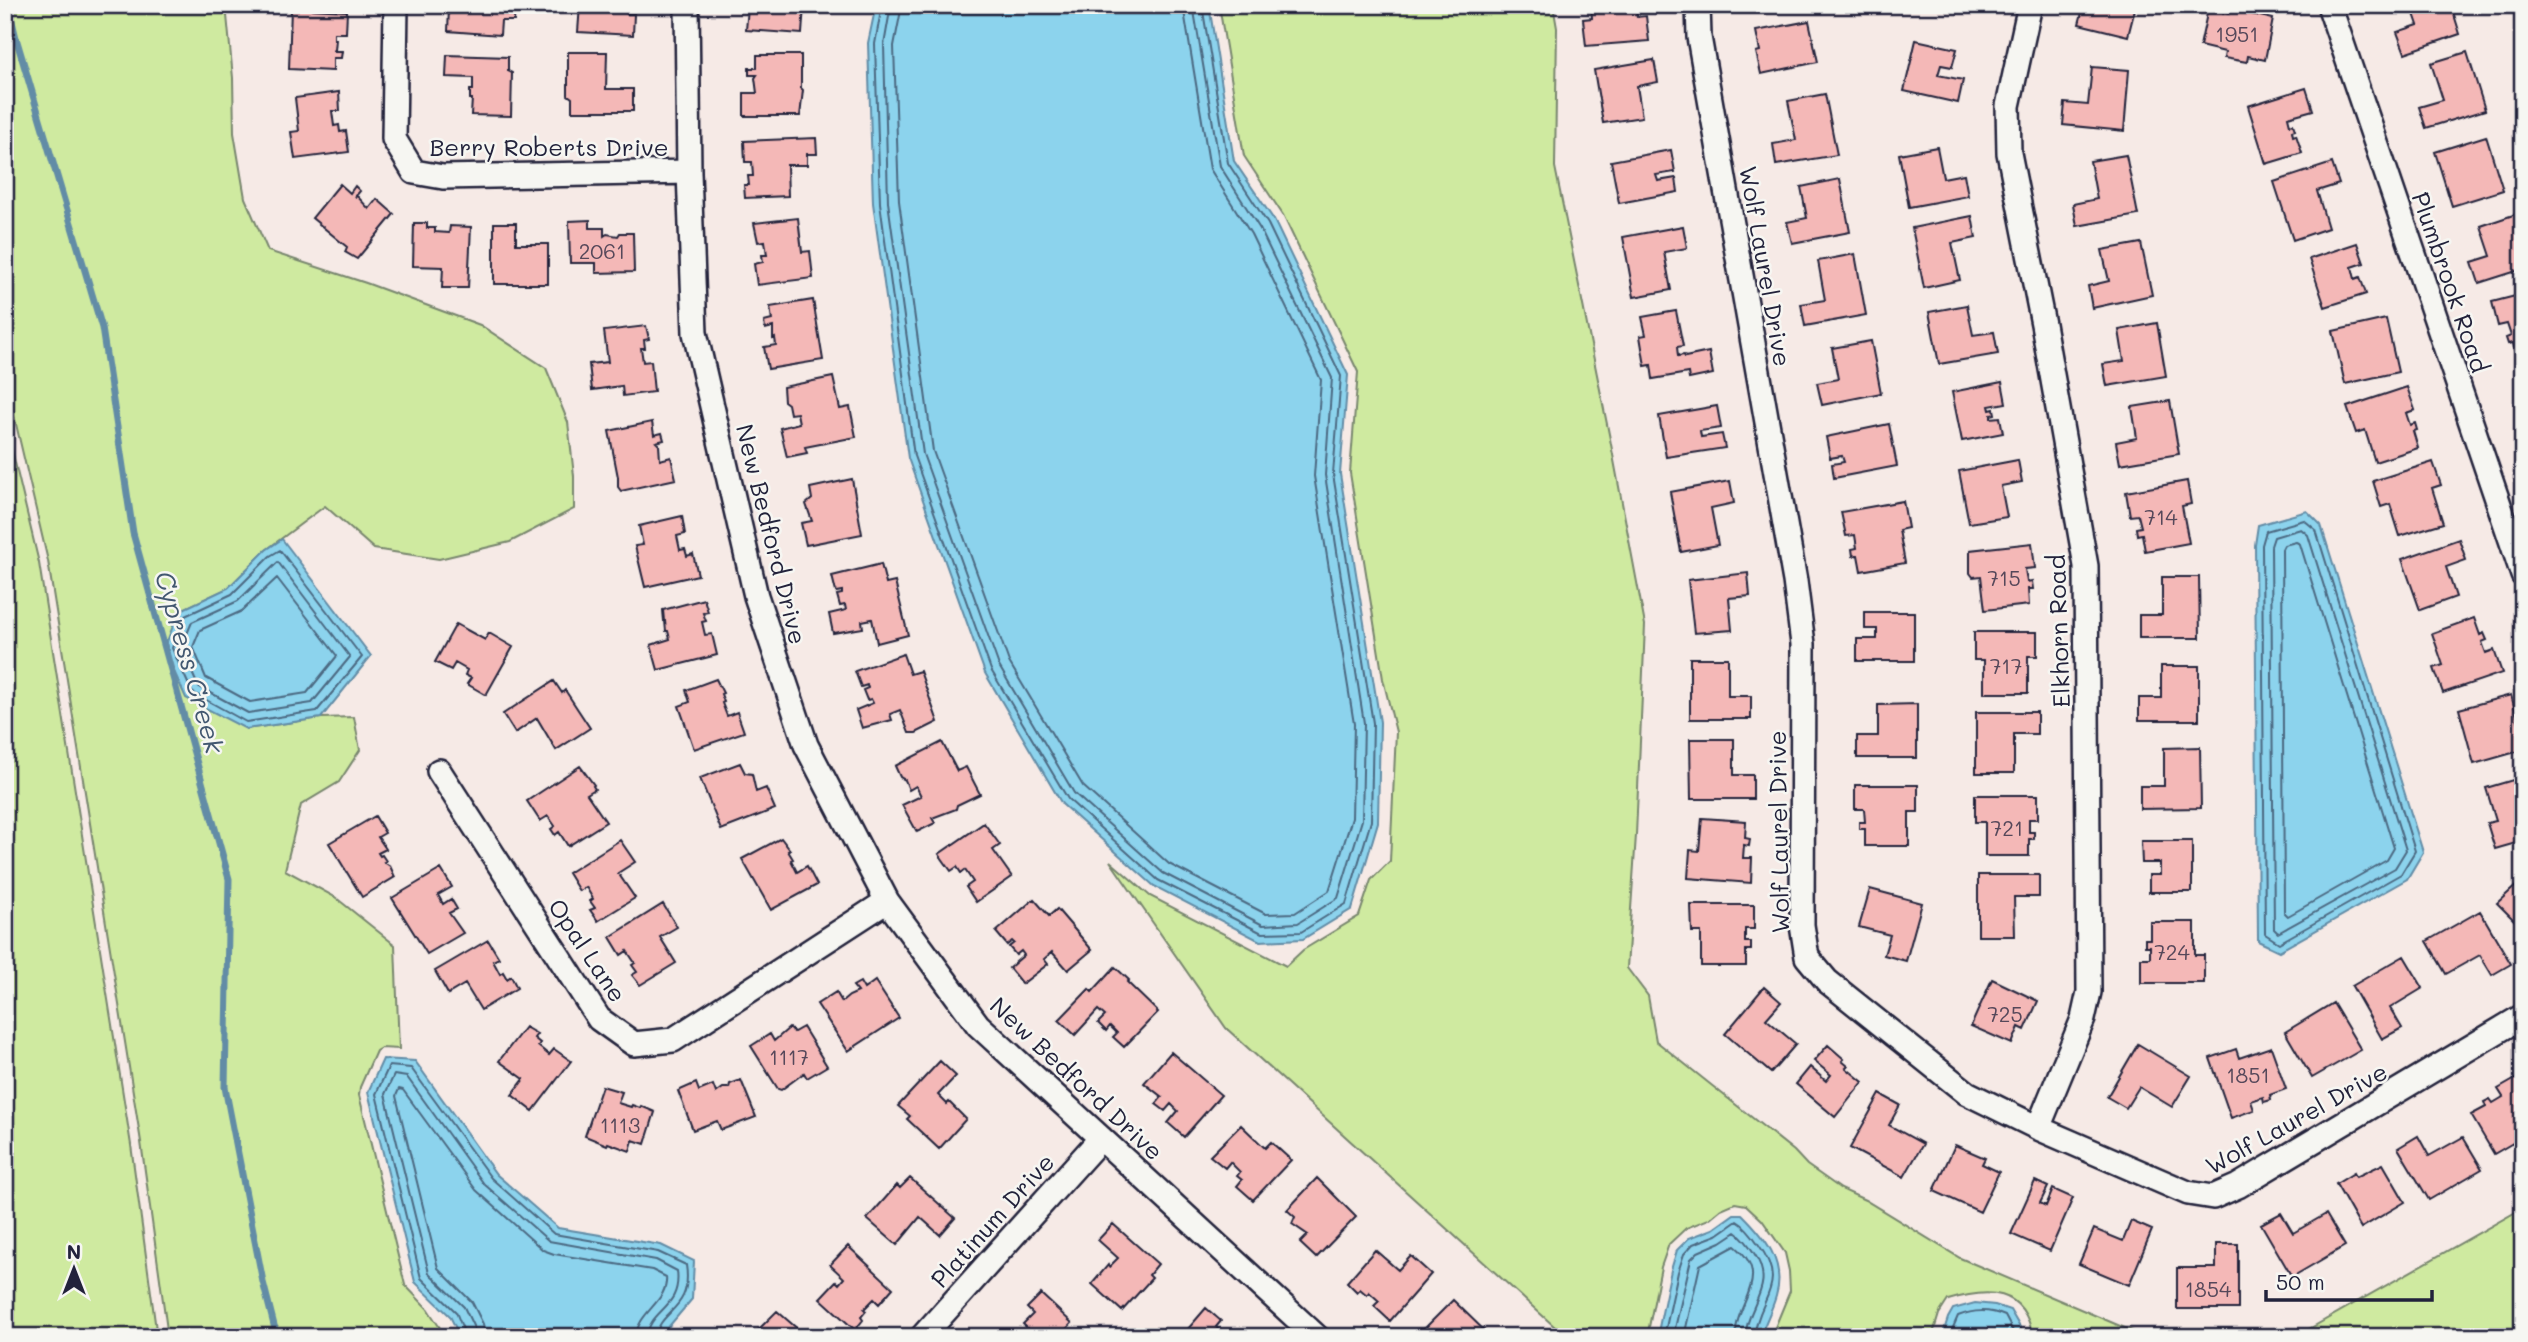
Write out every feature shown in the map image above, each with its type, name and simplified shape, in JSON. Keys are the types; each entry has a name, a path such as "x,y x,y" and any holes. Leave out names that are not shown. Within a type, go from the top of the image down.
{"street":[{"name":"Berry Roberts Drive","path":"396,5 394,139 414,172 443,177 689,172"},
{"name":"New Bedford Drive","path":"687,5 695,333 756,596 806,745 887,901 978,1025 1317,1337"},
{"name":"Wolf Laurel Drive","path":"1698,5 1699,37 1795,582 1803,643 1802,926 1807,957 1827,981 1967,1093 2038,1128 2188,1193 2213,1197 2238,1186 2523,1016"},
{"name":"Elkhorn Road","path":"2030,5 2008,106 2009,153 2086,566 2089,992 2083,1019 2038,1128"},
{"name":"Plumbrook Road","path":"2329,5 2523,575"},
{"name":"Opal Lane","path":"439,771 599,1019 634,1044 673,1040 887,901"},
{"name":"Platinum Drive","path":"922,1337 1101,1138"}],"green space":[{"path":"5,5 181,5 208,11 226,5 233,78 234,133 245,198 268,251 480,325 546,368 568,422 574,476 574,509 510,542 439,559 374,549 325,506 266,550 228,588 179,611 246,729 321,718 354,717 360,750 339,782 301,805 285,870 335,897 395,945 399,1049 381,1048 376,1051 359,1095 405,1285 427,1308 446,1337 168,1337 141,1142 48,561 5,377"},
{"path":"1219,5 1553,5 1557,28 1555,167 1645,625 1627,968 1648,996 1656,1041 1794,1151 1807,1165 1841,1189 1865,1200 1960,1258 2146,1337 2033,1337 2022,1308 2013,1300 1990,1293 1948,1300 1939,1314 1932,1337 1771,1337 1790,1291 1785,1253 1762,1220 1746,1205 1735,1203 1721,1209 1709,1219 1686,1228 1669,1244 1661,1267 1647,1337 1566,1337 1226,1028 1110,861 1150,896 1286,966 1303,950 1359,916 1371,880 1390,861 1396,732 1383,679 1350,473 1358,372 1283,215 1244,156"},
{"path":"5,421 39,563 131,1145 157,1337 5,1337"},
{"path":"2523,1208 2523,1337 2295,1337"}],"water":[{"path":"876,5 1209,5 1234,161 1274,220 1348,375 1340,474 1380,722 1378,822 1352,909 1303,939 1260,941 1154,886 1062,804 985,673 908,458 873,203 868,43"},
{"path":"2307,511 2321,525 2423,852 2407,879 2279,951 2258,941 2255,545 2258,525"},
{"path":"282,539 371,656 321,718 246,729 186,698 164,649 179,611 228,588 266,550"},
{"path":"383,1059 415,1061 496,1174 558,1228 661,1245 694,1261 692,1299 660,1337 460,1337 450,1316 415,1282 368,1092"},
{"path":"1734,1214 1742,1214 1766,1241 1776,1261 1776,1296 1760,1337 1657,1337 1677,1250 1689,1238 1713,1229"},
{"path":"1975,1303 2010,1310 2023,1337 1942,1337 1953,1309"}],"building":[{"path":"461,5 515,5 514,21 501,21 500,35 448,31 449,9 460,11"},
{"path":"580,5 628,6 627,14 634,14 633,35 578,32"},
{"path":"760,5 804,5 802,34 746,30 748,8 760,9"},
{"path":"1591,5 1636,5 1637,17 1646,16 1649,41 1586,46 1583,19 1592,18"},
{"path":"1951,5 1979,5 1977,13"},
{"path":"2084,5 2136,5 2128,36 2079,24"},
{"path":"2411,5 2451,5 2460,34 2405,53 2397,32 2418,25"},
{"path":"291,8 347,11 346,33 334,33 336,39 333,51 342,51 341,58 333,58 333,71 289,69"},
{"path":"2208,9 2229,14 2230,9 2273,19 2265,60 2248,56 2247,62 2224,58 2225,52 2200,46"},
{"path":"1809,21 1818,62 1761,74 1756,52 1760,51 1756,31"},
{"path":"1916,40 1957,49 1952,67 1941,65 1938,75 1963,80 1958,103 1904,91"},
{"path":"568,52 607,52 606,89 633,89 633,111 572,111 572,98 568,95"},
{"path":"2467,52 2485,110 2426,128 2419,107 2443,100 2431,63"},
{"path":"447,55 508,57 508,71 512,73 511,116 471,115 470,90 473,90 473,78 446,77"},
{"path":"757,55 801,55 803,90 800,116 744,116 744,93 757,93 757,75 749,75 749,68 757,68"},
{"path":"1654,60 1658,82 1637,86 1642,117 1603,123 1594,70"},
{"path":"2092,67 2129,70 2124,131 2063,125 2065,103 2088,105"},
{"path":"2306,88 2313,110 2288,117 2295,130 2292,131 2293,136 2296,135 2302,153 2266,164 2248,106"},
{"path":"339,92 340,111 332,111 334,126 339,125 340,132 346,131 349,152 295,159 291,132 299,131 295,98"},
{"path":"1825,94 1837,155 1776,165 1773,144 1796,140 1788,101"},
{"path":"2486,136 2503,190 2452,206 2435,152"},
{"path":"816,138 817,154 807,154 807,165 787,165 788,196 745,198 744,185 749,185 748,176 753,176 752,162 745,162 744,141"},
{"path":"1937,147 1943,178 1964,174 1968,196 1909,207 1899,154"},
{"path":"1671,150 1675,172 1656,175 1658,181 1676,178 1678,192 1619,203 1611,161"},
{"path":"2126,155 2138,215 2077,226 2073,204 2097,199 2090,161"},
{"path":"2332,163 2339,184 2317,191 2328,228 2293,240 2274,182"},
{"path":"1840,179 1850,232 1792,243 1787,222 1807,218 1801,187"},
{"path":"340,184 350,193 355,186 360,191 355,197 369,209 377,199 394,214 357,259 345,252 347,247 312,218"},
{"path":"2519,213 2523,225 2523,269 2479,283 2472,262 2491,256 2481,226"},
{"path":"1972,216 1976,238 1952,243 1960,280 1924,288 1912,228"},
{"path":"798,218 802,252 810,251 813,278 757,285 754,264 763,262 762,255 767,255 765,241 758,242 754,223"},
{"path":"590,220 590,228 604,228 604,236 633,233 634,272 596,273 596,263 570,263 569,221"},
{"path":"414,223 427,223 427,228 435,228 435,232 449,233 450,226 471,227 468,288 442,288 443,267 413,266"},
{"path":"494,223 516,223 516,244 548,244 548,284 494,284"},
{"path":"1683,226 1687,248 1664,252 1671,290 1634,297 1623,237"},
{"path":"2141,243 2152,295 2092,308 2088,286 2109,281 2102,250"},
{"path":"2357,243 2364,263 2352,267 2355,279 2360,277 2366,294 2325,307 2309,259"},
{"path":"1855,254 1866,315 1805,326 1801,304 1825,300 1818,261"},
{"path":"2523,294 2523,357 2517,359 2513,343 2508,344 2506,338 2511,336 2507,324 2498,326 2492,302"},
{"path":"813,300 823,360 768,369 764,347 776,345 773,327 765,329 764,322 772,320 770,307"},
{"path":"1967,305 1973,335 1994,332 1998,354 1939,364 1929,312"},
{"path":"1676,311 1683,346 1677,347 1678,356 1709,352 1713,374 1689,379 1688,373 1653,379 1651,365 1645,366 1640,336 1646,335 1642,317"},
{"path":"2386,319 2398,372 2345,384 2333,331"},
{"path":"2157,323 2166,376 2107,386 2103,364 2124,361 2119,330"},
{"path":"646,326 649,339 644,340 645,348 641,348 643,362 651,361 654,392 623,396 622,386 592,390 589,364 608,362 604,331"},
{"path":"1871,341 1881,393 1822,405 1817,383 1838,379 1832,348"},
{"path":"833,377 840,409 850,407 856,437 805,447 807,453 787,457 780,428 799,423 797,413 790,414 788,404 784,401 783,387"},
{"path":"2002,382 2006,403 1989,406 1990,410 1994,409 1995,414 1991,415 1991,418 2000,417 2003,433 1962,441 1952,392"},
{"path":"2407,387 2415,410 2406,413 2410,425 2415,423 2417,430 2413,431 2418,448 2375,462 2365,430 2356,433 2347,407"},
{"path":"2170,401 2179,454 2120,464 2116,442 2137,438 2132,407"},
{"path":"1717,406 1721,428 1700,431 1701,437 1722,434 1725,448 1666,457 1659,416"},
{"path":"652,422 654,435 662,433 664,440 656,442 659,445 660,460 671,457 676,479 621,491 618,487 609,431"},
{"path":"1889,424 1897,466 1834,478 1832,464 1844,462 1842,456 1830,458 1826,437"},
{"path":"2018,460 2022,482 2001,486 2007,517 1969,523 1959,471"},
{"path":"2433,462 2441,485 2432,488 2443,523 2400,536 2390,504 2381,507 2373,481"},
{"path":"852,479 862,534 806,545 801,523 812,521 806,504 812,499 810,488"},
{"path":"1730,481 1734,503 1711,508 1718,545 1681,552 1670,492"},
{"path":"2187,481 2191,504 2182,506 2189,543 2145,551 2142,534 2137,535 2136,528 2141,527 2138,515 2130,516 2126,492"},
{"path":"1903,501 1908,528 1899,530 1905,563 1861,571 1858,555 1853,556 1852,549 1857,548 1855,535 1846,536 1841,512"},
{"path":"682,516 685,534 677,536 680,550 685,549 687,556 693,554 698,575 645,587 635,546 643,545 639,526"},
{"path":"2459,539 2466,560 2446,567 2456,597 2420,610 2402,559"},
{"path":"2032,543 2035,568 2025,569 2027,582 2032,581 2033,589 2028,589 2029,605 1985,610 1981,576 1973,577 1970,573 1970,550"},
{"path":"881,564 886,584 895,582 908,635 877,643 872,619 862,621 863,628 833,633 829,614 846,610 845,605 840,606 837,595 842,594 842,591 836,592 832,576"},
{"path":"1748,573 1750,596 1729,598 1732,630 1694,633 1688,580"},
{"path":"2162,577 2199,577 2200,638 2139,638 2139,615 2162,615"},
{"path":"704,599 708,612 703,613 706,621 702,622 705,635 712,634 717,655 658,670 651,645 670,639 663,610"},
{"path":"1865,612 1914,612 1914,661 1857,661 1857,639 1877,639 1877,629 1865,629"},
{"path":"2474,618 2480,635 2484,633 2487,640 2482,642 2486,653 2494,650 2502,673 2443,693 2434,668 2443,665 2432,633"},
{"path":"456,624 485,640 489,633 513,647 486,695 467,684 471,678 465,675 467,670 455,663 451,670 435,662"},
{"path":"1974,632 2037,632 2037,656 2028,656 2028,693 1984,693 1984,660 1974,660"},
{"path":"903,654 910,674 920,671 938,722 916,733 909,733 900,710 890,714 892,720 862,728 856,710 873,703 871,699 867,700 863,690 868,688 867,685 861,687 855,671"},
{"path":"1690,658 1728,658 1728,696 1751,696 1751,719 1690,719"},
{"path":"2161,666 2199,666 2199,720 2139,720 2139,698 2161,698"},
{"path":"716,679 723,693 722,703 727,716 737,712 744,732 694,749 679,706 690,702 686,690"},
{"path":"554,681 562,693 565,690 590,728 556,750 537,718 515,733 503,714"},
{"path":"2511,695 2523,738 2523,750 2474,764 2459,709"},
{"path":"1917,704 1917,758 1857,758 1857,736 1878,736 1878,705"},
{"path":"1976,712 2037,712 2037,734 2014,734 2014,773 1976,773"},
{"path":"1690,739 1734,739 1734,775 1753,775 1753,799 1691,799"},
{"path":"942,742 957,771 966,767 980,794 957,805 956,809 932,818 935,823 917,832 902,805 921,796 916,786 909,790 895,766"},
{"path":"2200,747 2201,808 2140,809 2140,786 2164,786 2164,748"},
{"path":"740,763 745,773 752,774 756,792 766,788 775,809 721,830 700,778"},
{"path":"580,766 595,789 587,794 606,822 568,846 559,832 555,835 551,829 555,826 548,816 540,821 527,801"},
{"path":"2523,777 2523,841 2495,849 2487,823 2496,821 2486,788"},
{"path":"1855,785 1918,785 1918,812 1909,812 1909,846 1865,846 1865,829 1859,829 1859,822 1865,822 1864,809 1855,809"},
{"path":"1975,795 2038,795 2038,819 2029,819 2029,832 2034,832 2034,839 2029,839 2029,856 1985,856 1985,822 1975,822"},
{"path":"375,816 385,833 378,837 386,849 378,853 390,866 395,877 362,897 329,843"},
{"path":"1702,818 1746,821 1745,838 1750,839 1749,846 1744,845 1743,858 1752,858 1751,883 1688,878 1690,850 1699,851"},
{"path":"984,823 1000,845 993,850 1012,877 976,902 966,887 973,882 965,870 961,873 957,867 951,871 939,854"},
{"path":"781,838 790,850 788,851 797,872 807,866 817,885 771,910 742,859"},
{"path":"620,840 635,862 618,873 635,898 598,921 590,910 595,908 586,887 579,891 568,873"},
{"path":"2141,841 2192,841 2192,892 2149,892 2149,875 2160,875 2160,863 2142,863"},
{"path":"441,869 452,887 438,895 443,904 451,899 457,909 449,913 463,933 427,954 392,898"},
{"path":"1978,875 2039,875 2039,897 2014,897 2015,936 1978,936"},
{"path":"2518,884 2523,889 2523,929 2497,903"},
{"path":"1870,889 1922,903 1906,961 1884,955 1890,935 1859,927"},
{"path":"1034,899 1049,916 1057,909 1092,950 1068,970 1052,952 1044,959 1048,964 1022,984 1009,968 1024,955 1021,951 1016,955 1009,947 1014,943 1012,941 1007,945 996,932"},
{"path":"663,904 677,927 660,937 676,963 640,985 632,975 637,972 632,965 635,963 627,951 621,955 610,937"},
{"path":"1691,905 1754,905 1754,929 1745,929 1745,942 1751,942 1751,950 1746,950 1746,966 1701,966 1701,932 1692,932"},
{"path":"2480,911 2511,964 2492,975 2480,955 2446,974 2427,941"},
{"path":"2150,922 2195,922 2195,955 2204,955 2204,983 2141,983 2141,958 2150,958 2150,946 2145,946 2145,939 2150,939"},
{"path":"488,940 499,958 493,961 500,974 503,972 507,979 511,976 517,988 481,1010 465,984 448,994 435,971"},
{"path":"2404,956 2423,988 2390,1008 2402,1028 2382,1039 2352,986"},
{"path":"1115,967 1158,1012 1124,1047 1113,1037 1117,1033 1110,1026 1106,1031 1098,1023 1105,1016 1098,1010 1075,1035 1059,1020 1089,989 1092,992"},
{"path":"1992,979 2038,1001 2025,1030 2019,1027 2012,1044 1971,1026"},
{"path":"875,981 899,1018 848,1051 817,1004 836,992 842,1002 858,992 853,986 860,982 864,989"},
{"path":"1764,987 1781,1002 1766,1019 1796,1044 1771,1073 1725,1034"},
{"path":"2333,1003 2361,1050 2312,1078 2285,1032"},
{"path":"525,1027 537,1034 534,1038 540,1043 538,1046 549,1055 554,1049 571,1061 533,1111 512,1095 524,1079 499,1061"},
{"path":"803,1027 827,1066 807,1078 804,1073 781,1090 778,1089 751,1046 770,1034 774,1041 789,1028 794,1032"},
{"path":"2138,1044 2191,1076 2172,1107 2139,1087 2126,1108 2107,1097"},
{"path":"1828,1045 1844,1059 1842,1061 1848,1066 1846,1068 1863,1082 1835,1117 1796,1084 1810,1067 1826,1081 1831,1075 1814,1061"},
{"path":"2271,1047 2286,1089 2270,1095 2271,1100 2264,1102 2263,1097 2251,1101 2254,1110 2231,1118 2210,1058 2236,1049 2239,1058"},
{"path":"1171,1052 1221,1095 1184,1137 1168,1123 1178,1111 1171,1104 1165,1111 1156,1104 1162,1097 1144,1083"},
{"path":"940,1061 956,1076 938,1095 966,1119 939,1149 907,1119 910,1116 898,1106"},
{"path":"2519,1077 2523,1083 2523,1137 2494,1154 2471,1115 2486,1107 2484,1102 2490,1099 2493,1103 2503,1097 2498,1089"},
{"path":"741,1080 756,1117 721,1130 717,1121 693,1130 678,1091 696,1083 699,1091 713,1085 716,1093"},
{"path":"602,1086 622,1092 618,1103 631,1107 641,1106 655,1112 645,1144 633,1140 630,1151 585,1136"},
{"path":"1880,1094 1900,1105 1889,1125 1923,1144 1904,1177 1850,1148"},
{"path":"1241,1125 1265,1148 1271,1142 1291,1160 1253,1200 1237,1186 1242,1180 1237,1176 1240,1172 1230,1162 1225,1168 1210,1156"},
{"path":"2418,1136 2429,1156 2463,1137 2482,1169 2429,1200 2398,1148"},
{"path":"1955,1145 1985,1158 1982,1164 1999,1172 1980,1212 1934,1191"},
{"path":"2383,1164 2405,1202 2361,1228 2336,1184 2354,1173 2356,1177"},
{"path":"910,1178 955,1218 940,1235 920,1217 897,1245 867,1219 897,1185 900,1188"},
{"path":"1317,1178 1356,1217 1316,1258 1300,1243 1308,1235 1292,1224 1295,1217 1287,1210"},
{"path":"2035,1181 2048,1187 2040,1203 2046,1206 2053,1189 2073,1198 2050,1251 2011,1234"},
{"path":"2281,1213 2293,1233 2326,1214 2345,1246 2292,1277 2261,1224"},
{"path":"2131,1221 2152,1230 2129,1285 2079,1264 2094,1229 2123,1241"},
{"path":"1113,1224 1158,1264 1149,1275 1152,1278 1122,1311 1092,1284 1108,1265 1109,1267 1118,1258 1098,1240"},
{"path":"2216,1244 2238,1244 2238,1309 2177,1309 2177,1268 2216,1268"},
{"path":"848,1246 893,1288 879,1304 874,1299 864,1309 866,1311 861,1317 863,1320 855,1330 820,1298 836,1281 839,1284 844,1278 830,1265"},
{"path":"1375,1250 1398,1270 1411,1256 1431,1274 1390,1321 1374,1306 1379,1301 1369,1292 1367,1295 1360,1289 1357,1292 1347,1282"},
{"path":"1041,1294 1072,1323 1059,1337 1021,1337 1029,1330 1023,1324 1033,1314 1027,1308"},
{"path":"1453,1300 1491,1337 1428,1337 1422,1331"},
{"path":"1206,1308 1221,1321 1216,1327 1227,1337 1181,1337"},
{"path":"777,1311 807,1337 751,1337"}],"waterway":[{"name":"Cypress Creek","path":"8,5 102,328 133,533 229,879 225,1087 263,1282 277,1337"}]}
